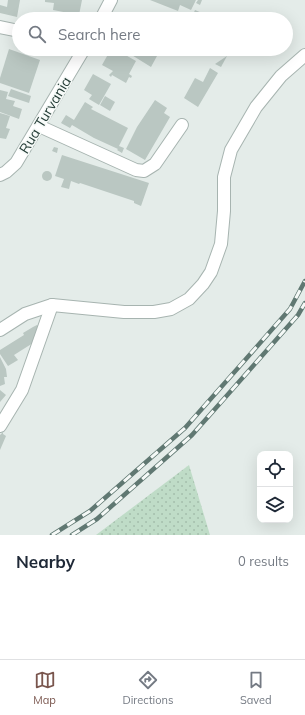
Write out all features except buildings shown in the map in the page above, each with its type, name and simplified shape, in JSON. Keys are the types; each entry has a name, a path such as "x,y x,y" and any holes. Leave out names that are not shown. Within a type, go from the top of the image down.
{"street":[{"path":"105,12 111,0"},
{"path":"0,27 12,30"},
{"path":"0,330 25,314 52,305 124,312 154,312 171,309 189,299 203,284 211,272 221,244 224,211 224,176 231,150 256,107 281,76 305,55"},
{"name":"Rua Turvania","path":"0,175 16,163 80,56"},
{"path":"38,126 136,170 144,171 155,164 182,125"},
{"path":"0,426 22,390 52,305"}],"green space":[{"path":"189,465 210,535 96,535"}],"railway":[{"path":"52,535 90,511 185,428 290,309 305,281"},
{"path":"72,535 97,519 192,435 298,315 305,303"}]}
